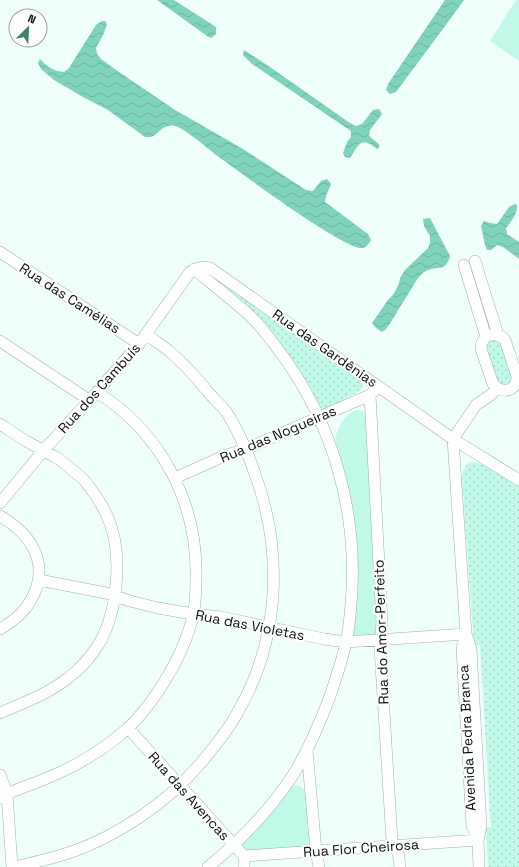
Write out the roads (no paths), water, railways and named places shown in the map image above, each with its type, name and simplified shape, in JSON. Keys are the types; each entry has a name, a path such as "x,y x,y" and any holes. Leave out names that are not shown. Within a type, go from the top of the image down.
{"street":[{"name":"Rua das Camélias","path":"0,252 139,344"},
{"path":"475,261 498,335"},
{"path":"464,265 486,337"},
{"name":"Rua das Gardênias","path":"194,269 205,267 210,268 453,439 519,480"},
{"name":"Rua dos Cambuís","path":"0,503 43,451 139,344 183,280 194,269"},
{"path":"194,269 248,315 263,330 278,349 308,395 329,439 339,470 347,504 351,533 352,562 352,590 346,642 334,683 315,734 293,774 281,792 264,813 233,845 208,867"},
{"path":"0,775 14,867 45,860 74,851 101,839 140,817 156,806 180,785 217,744 241,708 251,687 265,648 272,606 273,550 270,526 265,505 246,449 226,412 185,366 168,350 146,334"},
{"path":"494,334 498,335 505,340 517,376 515,384 509,390 500,390 496,388 482,349 483,340 486,337 494,334"},
{"path":"0,341 93,396 111,401 144,431 167,463 175,478 186,507 191,526 196,568 196,591 193,614 183,645 165,680 149,703 128,728 81,762 3,796"},
{"name":"Rua das Nogueiras","path":"175,478 224,456 246,449 319,418 370,394 379,386"},
{"path":"453,439 476,405 492,394 496,388"},
{"name":"Rua do Amor-Perfeito","path":"370,394 382,622 380,640 392,842 399,856 400,867"},
{"path":"0,424 43,451 56,457 82,478 98,497 109,519 114,538 117,574 115,596 106,630 100,643 88,658 67,679 44,693 0,713"},
{"name":"Avenida Pedra Branca","path":"453,439 466,634 462,649 472,826 478,840 479,867"},
{"path":"0,516 13,524 27,537 36,554 39,580 32,597 23,612 16,619 0,629"},
{"name":"Rua das Violetas","path":"39,580 91,589 158,608 221,617 324,639 346,642 466,634"},
{"name":"Rua das Avencas","path":"128,728 233,845 244,861"},
{"path":"307,750 316,851 319,867"},
{"name":"Rua Flor Cheirosa","path":"244,861 316,851 478,840"}],"water":[{"path":"157,0 174,0 216,27 216,34 211,38 207,36"},
{"path":"445,0 464,0 396,92 390,94 386,90 388,84"},
{"path":"102,21 105,21 107,24 96,48 97,54 101,59 175,110 243,149 306,190 313,191 321,181 327,179 331,184 325,202 368,234 371,240 368,245 363,248 353,246 314,224 266,191 179,127 167,126 154,136 145,137 108,110 54,80 41,69 38,63 40,59 51,68 64,72 69,68 96,25"},
{"path":"244,50 356,126 362,124 373,110 379,109 382,114 370,130 369,136 379,144 379,148 377,149 363,142 360,143 350,158 345,157 343,153 347,142 351,137 351,131 252,64 243,55"},
{"path":"515,204 517,205 517,208 515,214 506,228 507,234 519,242 519,259 503,247 497,245 491,250 487,250 481,226 484,221 497,224 509,207"},
{"path":"430,218 450,256 447,264 442,267 428,270 418,278 389,325 382,332 372,323 393,295 405,270 428,248 430,236 424,226 423,219"}]}
